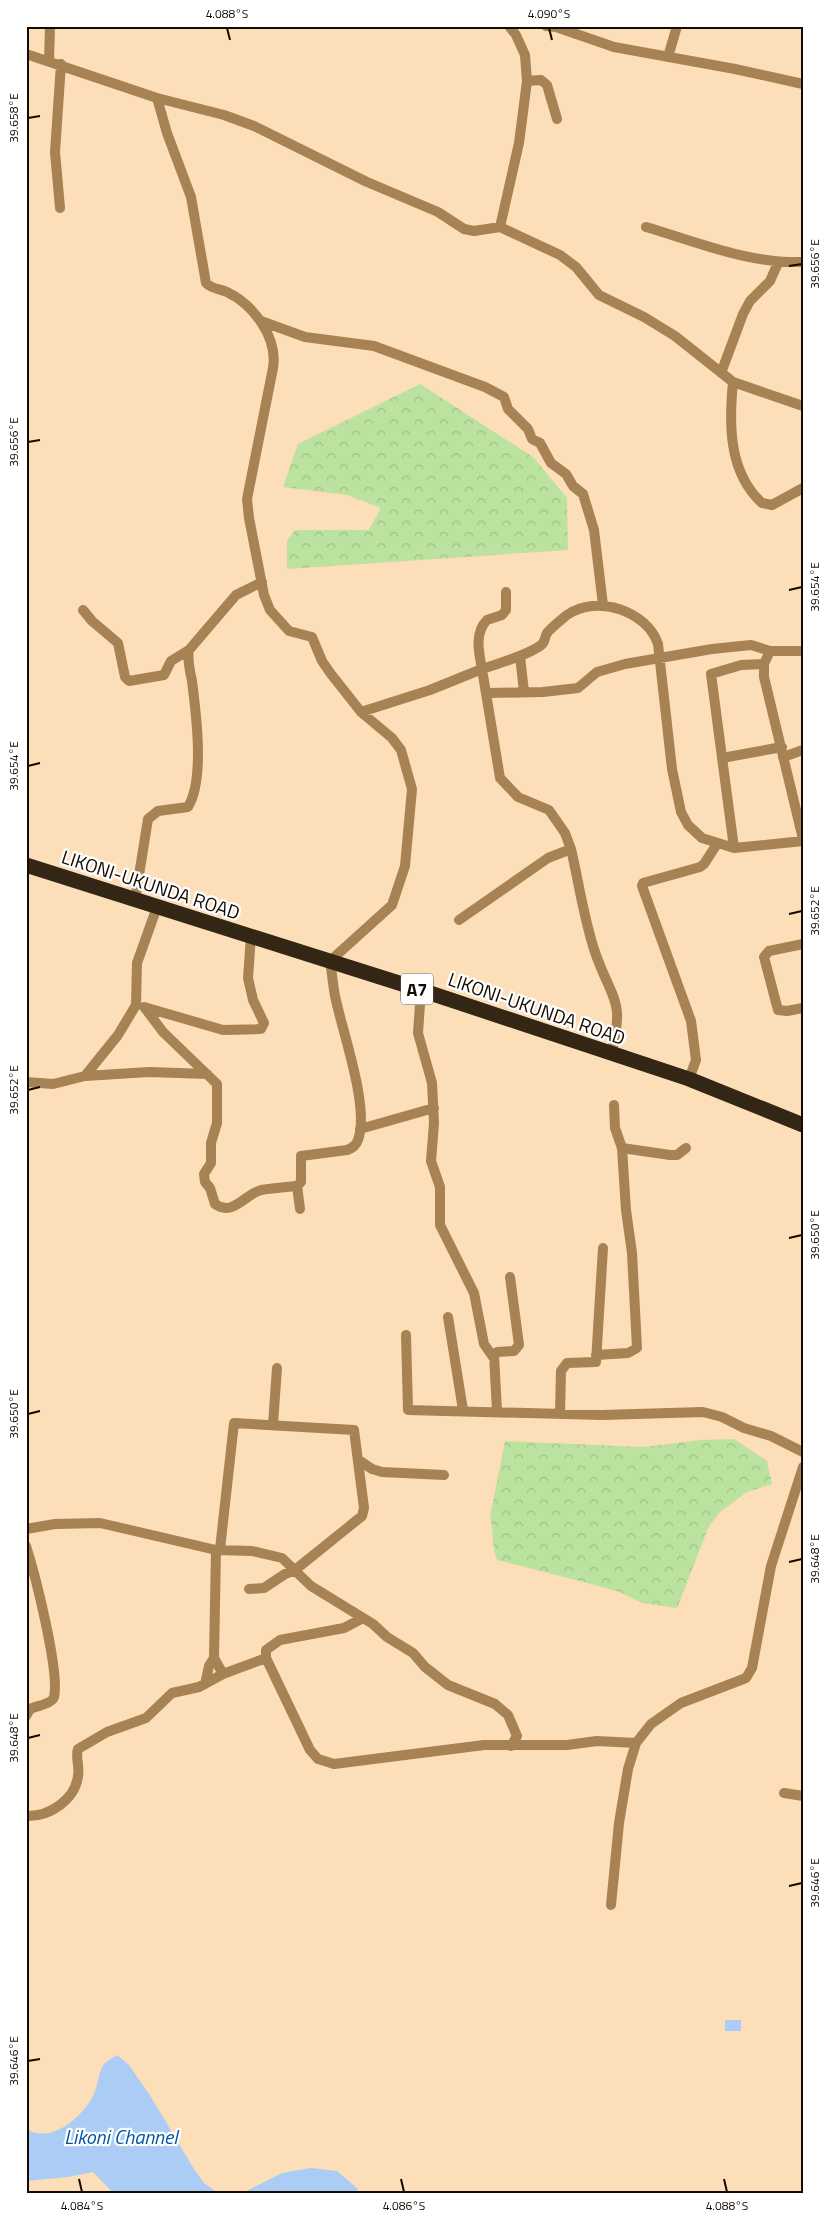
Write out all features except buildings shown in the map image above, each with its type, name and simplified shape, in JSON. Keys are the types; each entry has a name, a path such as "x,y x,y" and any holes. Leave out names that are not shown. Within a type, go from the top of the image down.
{"highway":[{"name":"LIKONI-UKUNDA ROAD","path":"26,865 421,990 689,1079 803,1125"}],"street":[{"path":"49,61 50,26"},
{"path":"500,227 519,142 527,81 525,55 516,35 509,26"},
{"path":"546,26 556,27 614,47 793,80 803,84"},
{"path":"668,56 676,26"},
{"path":"26,54 61,64 157,98 224,115 254,126 367,182 438,212 464,229 474,231 500,227 560,255 576,266 600,295 644,317 675,336 734,382 803,406"},
{"path":"60,208 56,152 61,64"},
{"path":"527,81 541,80 546,83 557,119"},
{"path":"157,98 162,120 191,197 206,283 237,298 261,320 304,337 374,346 485,387 504,398 508,409 528,429 532,439 540,444 551,463 566,474 573,486 583,494 594,530 604,605"},
{"path":"646,227 756,259 778,263 803,262"},
{"path":"721,373 750,300 770,281 778,263"},
{"path":"157,907 137,963 141,1006 164,1032 216,1081 218,1091 217,1123 211,1143 211,1160 204,1174 205,1182 210,1188 215,1204 220,1207 235,1206 243,1202 251,1193 297,1186 301,1182 299,1162 302,1154 347,1150 358,1141 360,1129 356,1086 347,1038 335,995 330,961 354,938 390,909 405,866 412,789 407,765 401,750 392,738 361,712 322,661 312,637 289,631 276,619 266,602 247,498 274,362 261,320"},
{"path":"734,382 731,435 737,462 747,486 762,503 772,505 803,488"},
{"path":"83,610 92,621 118,643 125,677 129,681 164,674 171,661 189,650 236,595 262,582"},
{"path":"506,592 506,610 502,615 487,620 480,632 479,654 488,693 496,767 500,778 518,797 549,810 565,833 571,849 596,954 616,999 618,1028 611,1054"},
{"path":"361,712 430,690 520,656 541,645 545,641 547,633 569,614 581,609 604,605 625,610 647,627 656,639 661,659 672,769 681,812 688,825 696,834 717,844 734,848 803,840 769,700 764,664 770,651"},
{"path":"488,693 578,688 597,672 626,664 734,646 751,646 770,651 803,651"},
{"path":"135,900 148,819 158,811 188,807 197,775 198,729 192,700 189,650"},
{"path":"520,656 524,692"},
{"path":"734,848 711,674 741,666 764,664"},
{"path":"722,758 803,750"},
{"path":"689,1079 696,1060 691,1021 642,886 643,883 651,879 700,867 717,844"},
{"path":"460,920 548,858 571,849"},
{"path":"141,1006 223,1030 261,1029 264,1023 253,1000 248,978 251,936"},
{"path":"803,944 769,951 764,957 776,1008 786,1011 803,1008"},
{"path":"421,990 418,1033 429,1068 434,1108 431,1161 440,1187 440,1225 474,1293 484,1344 493,1357 497,1411"},
{"path":"85,1076 141,1006"},
{"path":"26,1082 53,1084 85,1076 149,1072 207,1074"},
{"path":"596,1355 628,1353 637,1348 634,1278 622,1148 615,1128 614,1105"},
{"path":"360,1129 434,1108"},
{"path":"622,1148 670,1155 677,1155 686,1148"},
{"path":"297,1186 300,1209"},
{"path":"560,1414 562,1369 567,1363 596,1362 603,1248"},
{"path":"493,1357 497,1352 517,1350 519,1345 510,1277"},
{"path":"448,1316 463,1410"},
{"path":"406,1335 408,1410 602,1415 703,1412 722,1417 744,1428 771,1436 803,1452"},
{"path":"272,1424 277,1368"},
{"path":"205,1684 209,1666 214,1658 218,1549 233,1423 354,1430 360,1461 364,1508 362,1516 295,1570 285,1574 264,1588 248,1589"},
{"path":"360,1461 372,1470 382,1472 444,1475"},
{"path":"611,1905 619,1823 628,1769 636,1743 651,1724 682,1703 746,1678 752,1668 771,1566 803,1467"},
{"path":"26,1529 55,1524 100,1523 218,1549 276,1555 286,1561 320,1593 363,1618 413,1653 425,1667 448,1685 495,1704 508,1715 517,1736 511,1746"},
{"path":"26,1546 45,1624 53,1669 54,1697 51,1701 30,1708 26,1716"},
{"path":"363,1618 344,1628 280,1640 266,1650 266,1658 310,1750 324,1762 334,1764 484,1745 567,1745 597,1741 636,1743"},
{"path":"214,1658 223,1674"},
{"path":"26,1816 44,1814 55,1809 67,1798 78,1777 78,1749 107,1732 146,1718 172,1693 205,1684 223,1674 266,1658"},
{"path":"784,1793 803,1796"}],"green space":[{"path":"420,384 533,457 567,498 568,550 287,569 287,541 295,530 369,530 381,508 347,495 283,487 298,444"},
{"path":"734,1439 767,1461 772,1484 747,1492 720,1512 709,1526 677,1608 642,1603 619,1592 497,1560 490,1517 505,1441 643,1447 701,1440"}],"water":[{"path":"725,2020 741,2020 741,2031 725,2031"},
{"name":"Likoni Channel","path":"117,2055 129,2065 151,2097 204,2183 218,2193 113,2193 93,2172 68,2177 26,2181 26,2129 44,2134 63,2128 71,2122 91,2100 103,2065"},
{"path":"311,2168 337,2171 358,2189 356,2193 243,2193 282,2173"}]}
